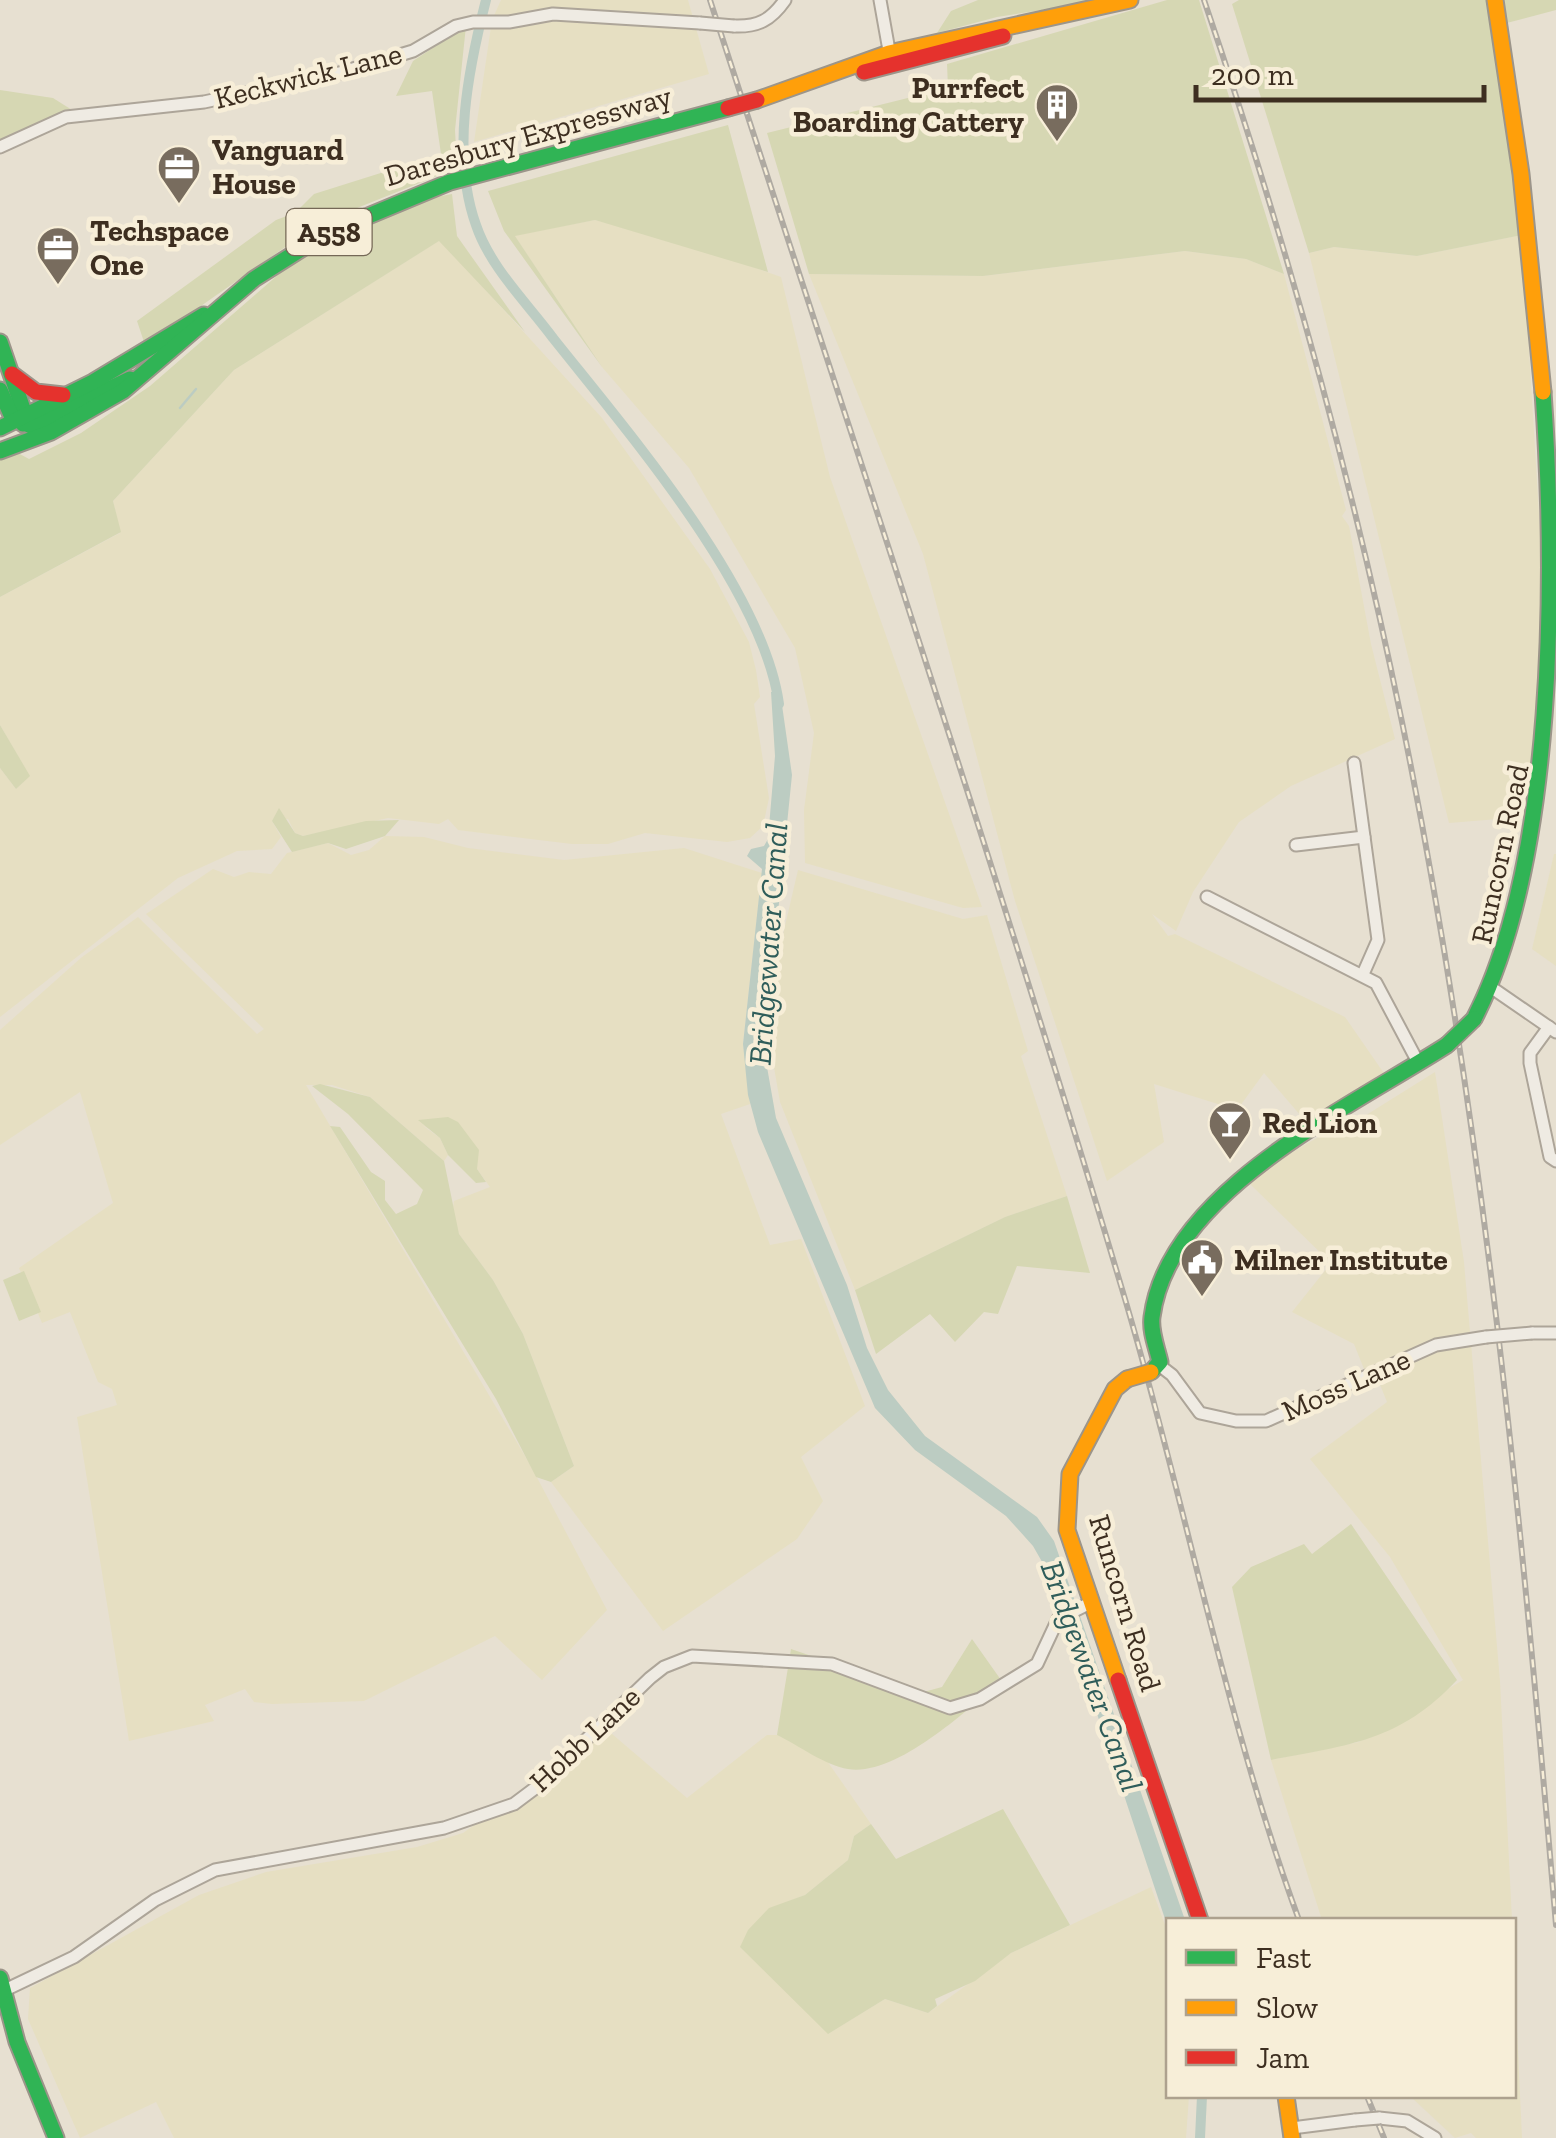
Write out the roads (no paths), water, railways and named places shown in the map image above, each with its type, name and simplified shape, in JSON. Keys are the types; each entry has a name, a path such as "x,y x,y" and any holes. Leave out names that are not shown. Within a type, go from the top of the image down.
{"main road":[{"name":"Daresbury Expressway","path":"6,449 74,420 152,369 254,279 325,234 450,182 757,100 890,59 1130,0"},
{"name":"Runcorn Road","path":"1199,1918 1087,1604 1068,1530 1070,1474 1115,1389 1127,1379 1155,1368 1155,1298 1174,1258 1204,1216 1265,1164 1447,1045 1474,1019 1495,990 1527,888 1551,778 1554,684 1545,417 1532,236 1495,0"},
{"name":"Daresbury Expressway","path":"0,428 71,394 222,306"},
{"path":"0,342 21,421 6,449"},
{"path":"0,390 21,421 39,424 152,369"},
{"path":"10,372 36,392 71,394"},
{"path":"2,1985 18,2042 56,2138"},
{"path":"1286,2098 1292,2133"}],"street":[{"name":"Keckwick Lane","path":"0,147 66,118 204,102 336,74 413,51 456,26 472,22 493,23 553,14 754,27 771,18 784,0"},
{"path":"880,0 890,59"},
{"path":"1354,763 1378,940 1363,974"},
{"path":"1296,845 1364,837"},
{"path":"1207,897 1376,982 1419,1064"},
{"path":"1495,990 1552,1029 1530,1053 1530,1063 1550,1157 1556,1161"},
{"name":"Moss Lane","path":"1155,1368 1172,1374 1200,1413 1236,1422 1266,1421 1436,1345 1556,1333"},
{"name":"Hobb Lane","path":"2,1985 74,1958 154,1900 215,1870 444,1828 514,1804 664,1666 692,1656 832,1664 950,1708 980,1698 1036,1664 1053,1626 1064,1614 1087,1604"},
{"path":"1292,2133 1379,2118 1406,2121 1435,2138"}],"water":[{"path":"780,691 792,775 764,1050 776,1118 847,1285 867,1348 888,1390 925,1436 1037,1517 1054,1541 1184,1918 1166,1918 1166,1922 1053,1581 1033,1546 1006,1516 915,1450 875,1408 758,1132 748,1095 743,1044 762,869 747,856 768,839 775,756 771,692"}],"waterway":[{"name":"Bridgewater Canal","path":"486,0 468,83 463,142 469,198 482,240 510,284 652,464 720,561 768,659 779,704"},
{"path":"180,408 196,389"},
{"name":"Bridgewater Canal","path":"1200,2138 1202,2098"}],"railway":[{"path":"710,0 1073,1127 1145,1368 1249,1764 1298,1918"},
{"path":"1204,0 1262,178 1339,448 1402,722 1430,871 1497,1321 1556,1925"},
{"path":"1368,2098 1384,2138"}],"place":[{"name":"Purrfect Boarding Cattery","path":"1057,143"},
{"name":"Vanguard House","path":"179,205"},
{"name":"Techspace One","path":"58,286"},
{"name":"Red Lion","path":"1230,1161"},
{"name":"Milner Institute","path":"1202,1298"}]}
